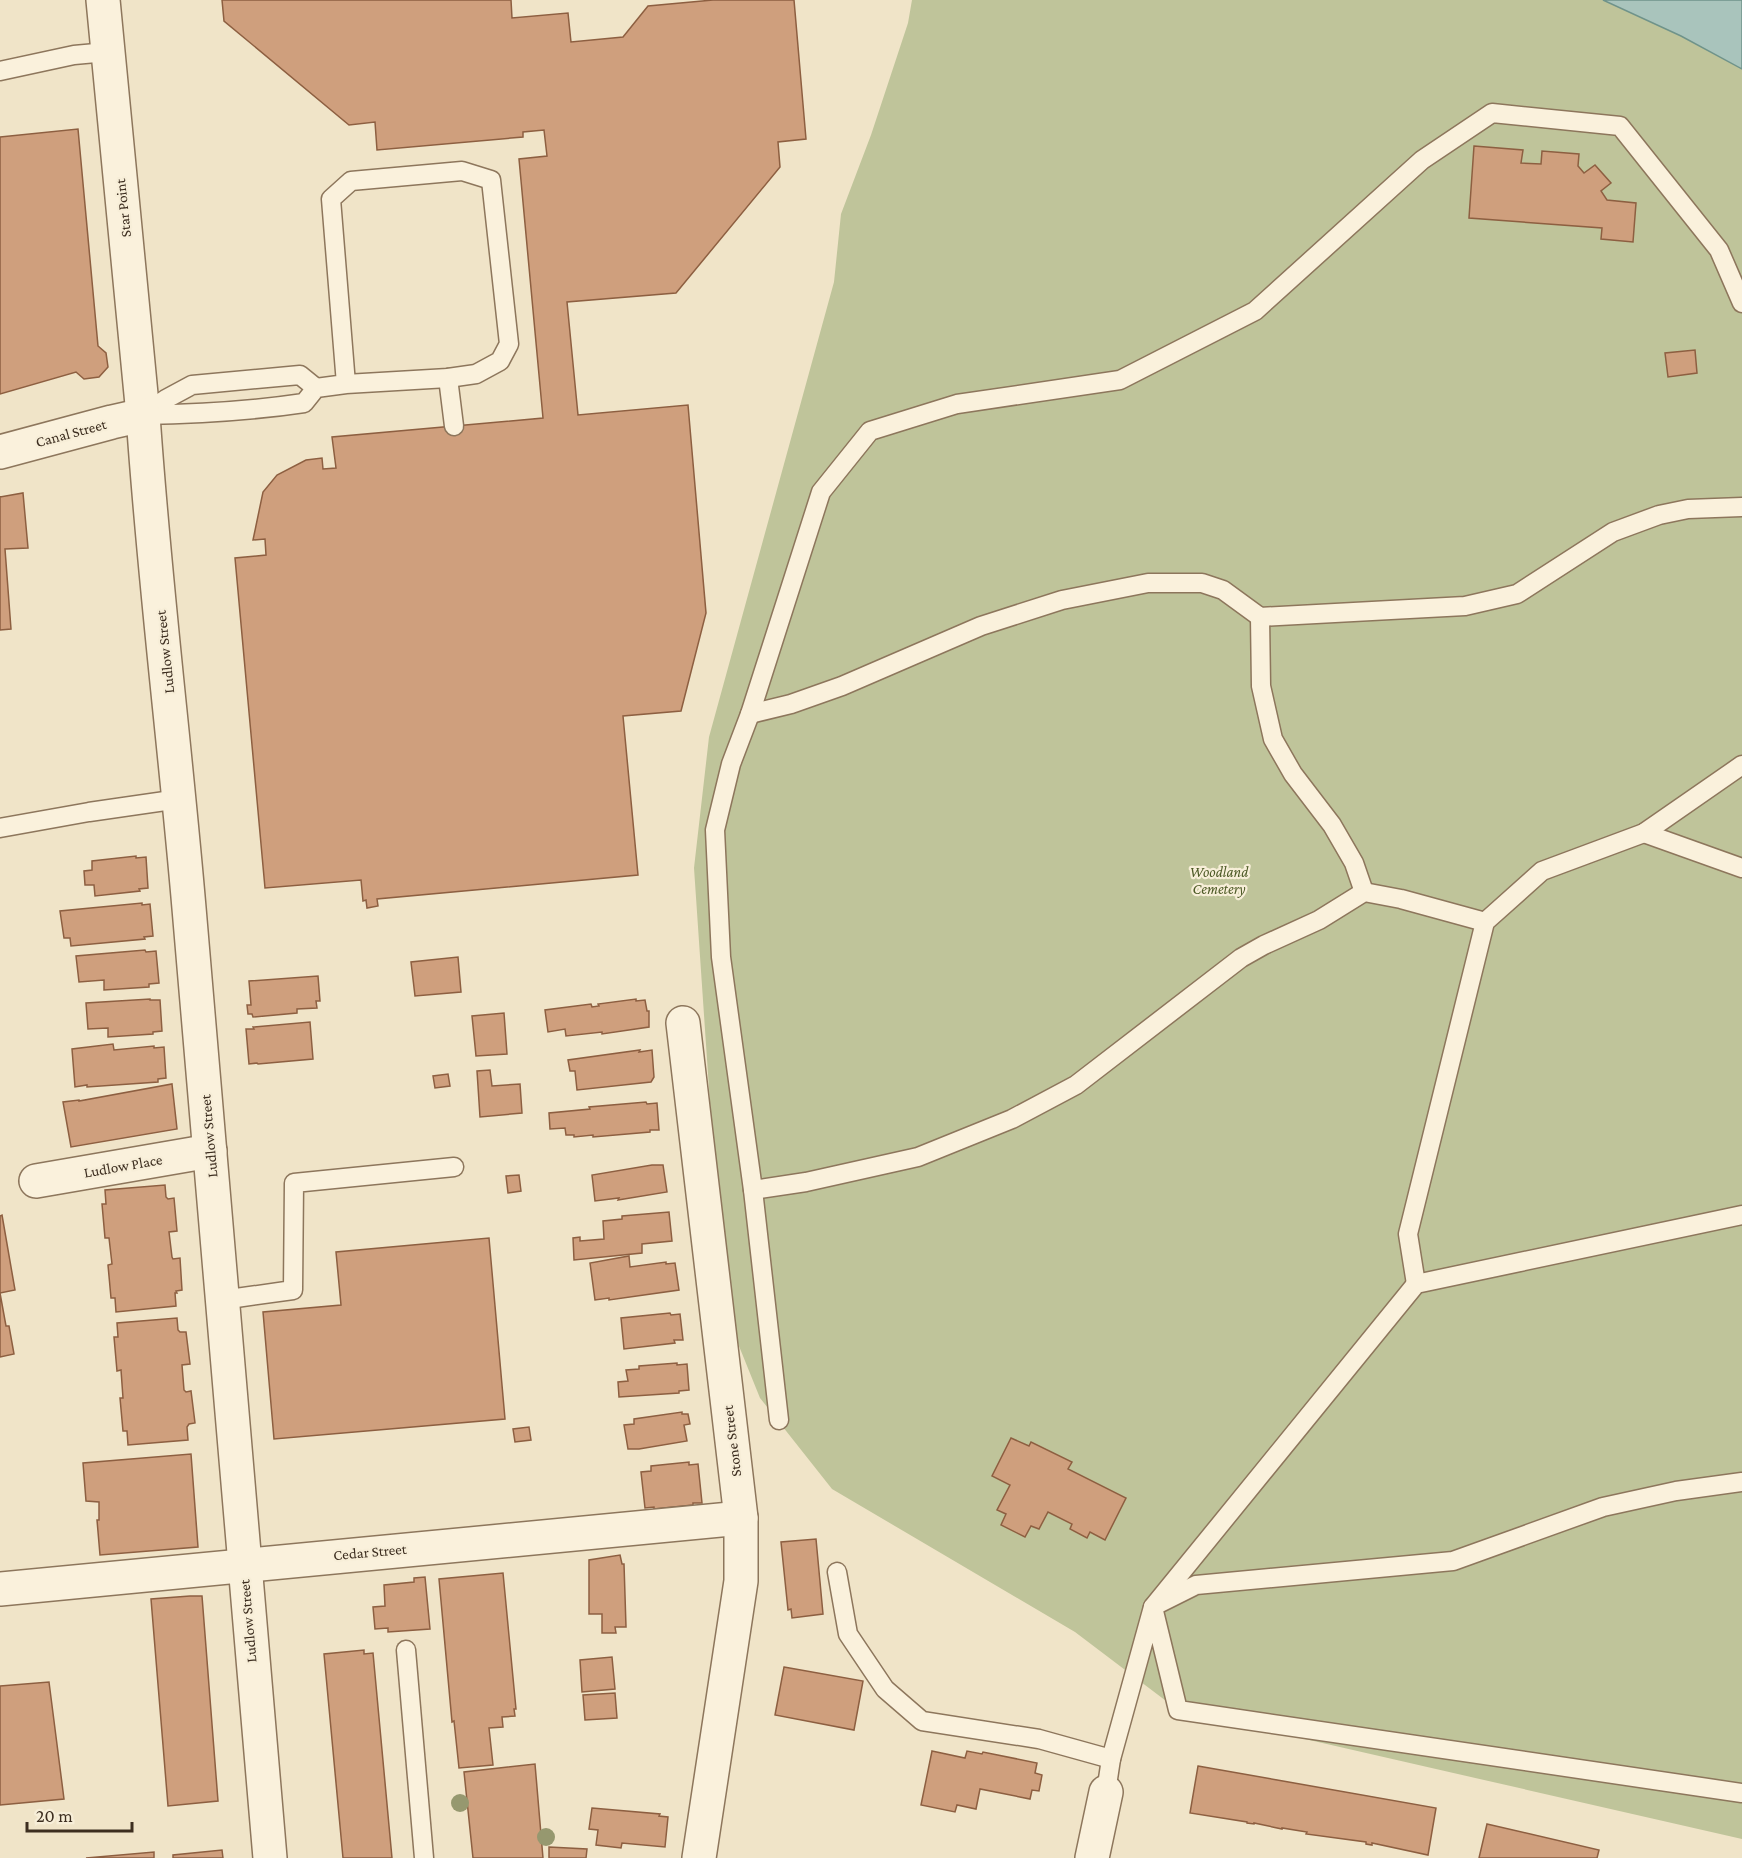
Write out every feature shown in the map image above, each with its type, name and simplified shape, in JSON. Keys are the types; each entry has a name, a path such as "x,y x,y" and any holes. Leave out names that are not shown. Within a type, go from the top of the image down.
{"street":[{"name":"Star Point","path":"103,0 143,415"},
{"name":"Canal Street","path":"0,452 143,415"},
{"name":"Ludlow Street","path":"143,415 210,1150 243,1564 270,1858"},
{"name":"Stone Street","path":"683,1023 741,1518 741,1581 699,1858"},
{"name":"Ludlow Place","path":"36,1180 210,1150"},
{"name":"Cedar Street","path":"0,1589 741,1518"},
{"path":"1092,1858 1106,1792"}],"lane":[{"path":"0,70 74,55 107,52"},
{"path":"779,1420 753,1190 721,957 715,830 731,764 750,714 821,492 870,431 957,405 1120,380 1255,311 1422,160 1492,112 1620,126 1719,250 1742,303"},
{"path":"143,415 197,414 304,403 316,388 476,374 500,361 509,344 491,180 462,171 351,182 331,199 346,384"},
{"path":"143,415 192,385 300,375 316,388"},
{"path":"448,378 454,426"},
{"path":"750,714 791,704 842,686 991,623 1062,600 1148,583 1202,583 1223,591 1260,617 1465,606 1517,594 1613,532 1659,515 1688,509 1742,507"},
{"path":"1260,617 1261,686 1273,739 1293,774 1332,825 1354,863 1364,892"},
{"path":"1416,1284 1408,1234 1485,922 1542,871 1644,833 1742,765"},
{"path":"0,828 179,799"},
{"path":"1644,833 1742,868"},
{"path":"753,1190 806,1182 918,1157 1012,1119 1076,1085 1241,958 1319,920 1364,892 1401,899 1485,922"},
{"path":"222,1300 293,1290 294,1183 454,1167"},
{"path":"1106,1792 1111,1759 1153,1607 1416,1284 1742,1215"},
{"path":"1153,1607 1196,1586 1453,1561 1603,1507 1676,1491 1742,1482"},
{"path":"837,1572 848,1634 885,1689 921,1721 1039,1739 1111,1759"},
{"path":"1153,1607 1178,1710 1742,1793"},
{"path":"406,1650 424,1858"}],"green space":[{"name":"Woodland Cemetery","path":"912,0 1603,0 1681,36 1742,69 1742,1839 1178,1710 1075,1632 832,1489 760,1398 724,1309 694,868 709,737 834,282 841,214 871,135 908,23"}],"water":[{"path":"1603,0 1742,0 1742,69 1681,36"}],"building":[{"path":"222,0 511,0 512,18 568,13 571,42 623,37 648,6 713,0 794,0 806,139 778,142 780,167 676,293 567,302 578,415 688,405 706,613 681,711 623,716 638,875 377,899 378,906 367,908 366,900 363,901 361,880 265,888 235,558 266,555 265,539 253,540 263,492 277,475 306,460 322,458 323,469 336,468 332,437 543,418 519,159 547,156 544,130 523,132 523,137 377,150 375,122 349,125 224,21"},
{"path":"78,129 98,346 106,353 108,367 99,377 84,379 76,372 0,394 0,137"},
{"path":"1474,146 1523,150 1521,163 1541,164 1542,151 1579,154 1578,166 1584,173 1595,165 1611,183 1601,191 1607,200 1636,203 1633,242 1601,239 1602,228 1469,218"},
{"path":"1695,350 1697,373 1668,377 1665,353"},
{"path":"23,493 28,548 5,549 11,629 0,630 0,497"},
{"path":"136,856 136,858 146,857 148,888 95,896 94,885 85,885 84,871 92,870 92,861"},
{"path":"142,903 142,905 150,904 153,936 144,937 145,939 71,946 70,938 64,938 60,911"},
{"path":"145,950 146,952 156,951 159,983 149,984 149,987 104,990 104,980 79,982 76,956"},
{"path":"458,957 461,992 415,996 411,962"},
{"path":"318,976 320,1001 316,1001 317,1008 297,1009 297,1013 253,1017 252,1014 248,1014 247,1005 251,1005 249,981"},
{"path":"636,999 636,1001 645,1000 647,1011 649,1011 649,1027 602,1034 602,1032 566,1036 565,1029 548,1032 545,1010 591,1004 592,1007 599,1006 598,1004"},
{"path":"160,1000 162,1031 153,1032 153,1034 108,1037 108,1028 88,1029 86,1003"},
{"path":"504,1013 507,1054 476,1056 472,1016"},
{"path":"310,1022 313,1059 249,1064 246,1029"},
{"path":"113,1044 114,1050 164,1047 166,1078 158,1079 158,1082 75,1087 72,1049"},
{"path":"640,1050 639,1052 652,1050 654,1077 651,1082 577,1090 575,1071 570,1071 568,1060"},
{"path":"490,1070 492,1086 520,1084 522,1113 480,1117 477,1071"},
{"path":"448,1074 450,1086 435,1088 433,1076"},
{"path":"172,1084 177,1129 71,1147 63,1102"},
{"path":"646,1102 647,1104 657,1103 659,1130 574,1137 574,1135 566,1135 565,1128 550,1129 549,1113"},
{"path":"663,1165 667,1192 618,1200 619,1198 595,1201 592,1175"},
{"path":"519,1175 521,1191 508,1193 506,1176"},
{"path":"165,1185 166,1197 174,1198 177,1231 169,1232 172,1257 173,1259 180,1258 182,1290 175,1293 176,1306 116,1312 115,1298 111,1298 108,1265 112,1264 109,1238 105,1238 102,1204 106,1204 105,1190"},
{"path":"669,1212 672,1241 642,1244 642,1253 574,1260 573,1238 580,1237 580,1241 604,1239 603,1221 622,1219 622,1216"},
{"path":"2,1215 15,1290 0,1293 0,1216"},
{"path":"489,1238 505,1419 274,1439 263,1312 341,1305 336,1252"},
{"path":"629,1256 630,1267 675,1263 679,1290 595,1300 590,1263"},
{"path":"0,1293 14,1354 0,1357"},
{"path":"670,1313 671,1315 680,1314 683,1340 624,1349 621,1318"},
{"path":"177,1318 178,1330 186,1332 190,1364 182,1365 184,1390 191,1391 195,1423 187,1427 188,1440 128,1445 127,1431 123,1431 120,1398 123,1398 121,1370 117,1371 114,1337 118,1337 117,1323"},
{"path":"677,1363 677,1365 687,1364 689,1390 679,1391 679,1393 619,1397 618,1382 628,1381 626,1370 639,1369 639,1366"},
{"path":"682,1412 682,1414 688,1414 690,1424 684,1425 687,1441 628,1449 624,1425 634,1424 634,1419"},
{"path":"529,1427 531,1440 515,1442 513,1429"},
{"path":"1011,1438 1029,1446 1031,1442 1072,1462 1068,1469 1126,1498 1105,1540 1090,1532 1087,1538 1070,1529 1072,1524 1048,1512 1039,1529 1031,1526 1025,1537 1001,1525 1006,1514 997,1510 1010,1485 992,1476"},
{"path":"191,1454 198,1547 100,1555 97,1520 99,1520 99,1502 86,1501 83,1463"},
{"path":"689,1462 689,1465 698,1464 702,1503 645,1508 641,1472 651,1471 651,1466"},
{"path":"816,1539 823,1614 792,1618 791,1609 788,1610 781,1542"},
{"path":"620,1555 622,1564 624,1564 626,1627 615,1627 616,1633 602,1633 602,1614 589,1614 589,1560"},
{"path":"503,1573 515,1716 502,1717 503,1727 489,1728 493,1765 459,1768 454,1721 452,1722 439,1579"},
{"path":"425,1577 430,1629 388,1632 388,1628 375,1629 373,1607 385,1606 384,1585 414,1582 414,1578"},
{"path":"202,1596 218,1801 168,1806 151,1599"},
{"path":"364,1650 364,1654 373,1653 392,1858 343,1858 324,1654"},
{"path":"612,1657 615,1689 582,1692 580,1660"},
{"path":"784,1667 863,1681 854,1730 775,1715"},
{"path":"49,1682 64,1799 0,1805 0,1686"},
{"path":"615,1693 617,1718 585,1720 583,1695"},
{"path":"932,1751 965,1758 967,1751 982,1754 983,1752 1037,1763 1035,1773 1042,1775 1039,1791 1032,1790 1030,1799 980,1789 976,1809 957,1805 955,1812 921,1805"},
{"path":"535,1764 543,1858 473,1858 464,1772"},
{"path":"1198,1766 1436,1808 1428,1855 1372,1843 1372,1845 1366,1842 1306,1834 1307,1832 1190,1813"},
{"path":"592,1808 660,1814 659,1816 668,1817 665,1847 622,1843 621,1848 596,1845 598,1830 589,1829"},
{"path":"1487,1824 1599,1850 1597,1858 1479,1858"},
{"path":"549,1847 587,1849 586,1858 549,1858"},
{"path":"222,1850 223,1858 173,1858 173,1855"},
{"path":"154,1852 154,1858 86,1858"}]}
